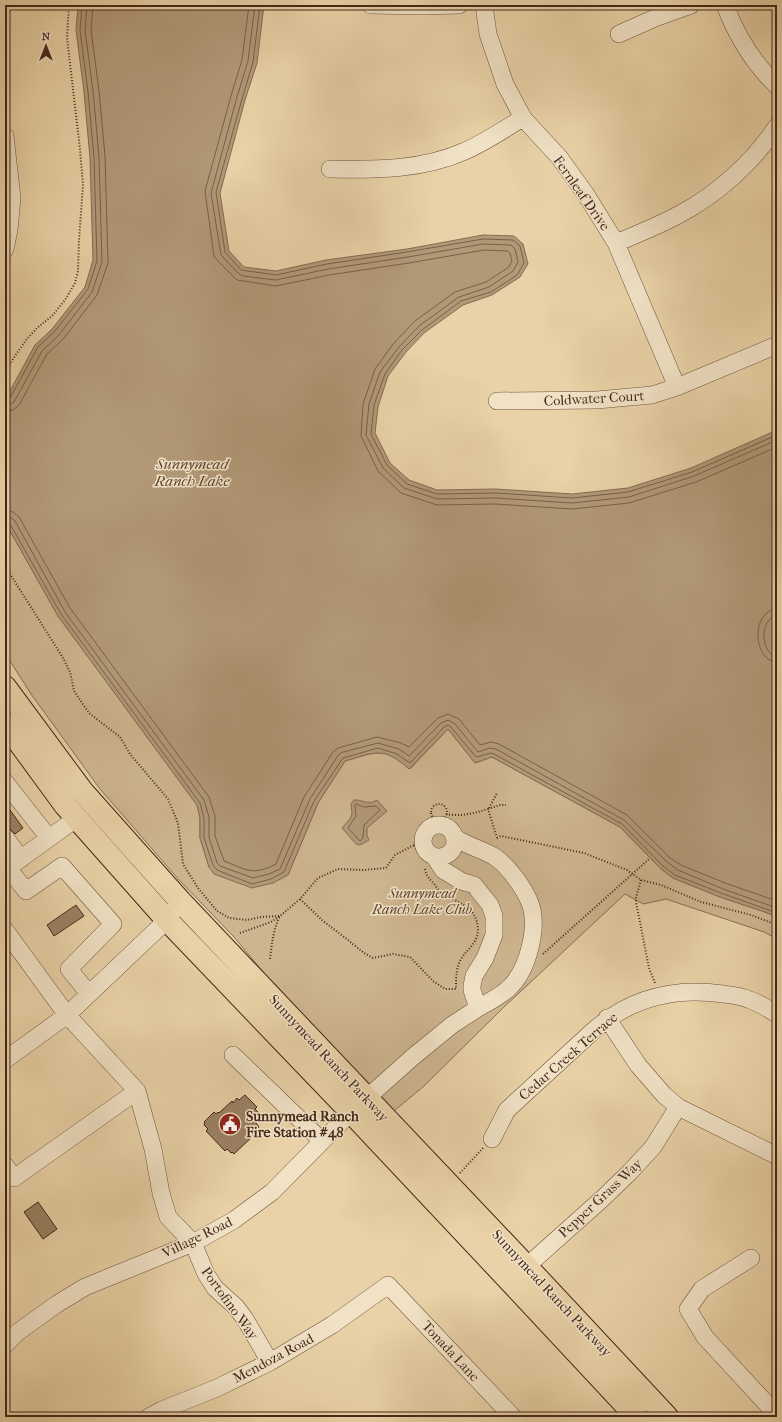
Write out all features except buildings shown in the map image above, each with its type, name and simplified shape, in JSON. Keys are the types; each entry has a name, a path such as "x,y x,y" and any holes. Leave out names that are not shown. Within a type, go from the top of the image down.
{"main road":[{"name":"Sunnymead Ranch Parkway","path":"5,687 82,791 180,901 367,1097 667,1417"},
{"name":"Sunnymead Ranch Parkway","path":"5,722 65,805 167,920 510,1280 637,1417"}],"street":[{"path":"371,5 459,5"},
{"name":"Fernleaf Drive","path":"484,5 488,34 505,84 523,118 559,157 581,187 616,243 677,387"},
{"path":"619,34 655,18 691,5"},
{"path":"725,5 732,22 750,54 777,86"},
{"path":"330,169 374,170 409,166 444,159 483,143 523,118"},
{"path":"616,243 681,214 715,192 747,164 777,126"},
{"path":"5,136 12,198 10,230 5,249"},
{"name":"Coldwater Court","path":"497,401 597,400 652,395 677,387 777,346"},
{"path":"5,782 49,838"},
{"path":"11,866 76,818"},
{"name":"Village Road","path":"5,1345 18,1332 57,1304 85,1287 193,1243 234,1220 272,1192 367,1097 452,1024 500,996 511,986 528,958 530,946 533,923 530,904 526,894 513,875 495,857 463,843 454,837 452,832 443,826 438,826 428,830 423,840 429,854 427,860"},
{"path":"5,837 11,866 26,891 62,866 113,924 69,969 89,994"},
{"path":"427,860 448,854 454,847 454,837"},
{"path":"427,860 461,882 474,885 490,905 494,916 494,935 485,958 474,976 472,986 478,1008"},
{"path":"5,1060 68,1015 167,920 180,901"},
{"path":"5,930 68,1015 136,1091 153,1149 161,1193 168,1217 193,1243"},
{"name":"Cedar Creek Terrace","path":"492,1138 507,1110 607,1018 623,1008 671,993 694,992 714,993 750,1000 777,1014"},
{"path":"607,1018 638,1066 664,1095 678,1107 777,1156"},
{"path":"233,1055 322,1141"},
{"path":"5,1165 14,1178 136,1091"},
{"name":"Pepper Grass Way","path":"510,1280 602,1199 630,1172 653,1147 678,1107"},
{"name":"Portofino Way","path":"193,1243 206,1274 215,1288 236,1307 270,1362"},
{"path":"751,1258 702,1289 688,1309 705,1337 777,1415"},
{"name":"Mendoza Road","path":"149,1417 162,1410 217,1388 270,1362 332,1326 388,1285"},
{"name":"Tonada Lane","path":"388,1285 513,1417"}],"path":[{"path":"5,373 26,340 37,328 52,316 65,300 75,283 78,271 78,240 83,184 68,38 69,5"},
{"path":"5,566 63,658 70,672 74,691 89,713 120,737 130,754 168,799 178,822 183,864 198,888 217,911 229,918 247,920 261,917 280,916"},
{"path":"497,793 488,809 498,843"},
{"path":"434,818 432,810 437,805 444,807 446,814"},
{"path":"446,814 472,814 500,805 506,806"},
{"path":"434,818 441,820 446,814"},
{"path":"240,933 271,922 300,899 318,878 338,869 362,870 386,868 395,855 414,845 419,831 434,818"},
{"path":"497,838 501,836 584,853 627,870 642,880 661,885 701,902 751,915 777,926"},
{"path":"300,899 323,921 364,953 373,958 393,954 410,957 433,981 445,989 456,989 456,974 462,958 473,945 478,932 476,920 472,911 460,902 440,891 428,878 425,871 427,860 414,845"},
{"path":"542,956 649,859"},
{"path":"642,880 636,902 649,968 655,983"},
{"path":"270,958 272,938 280,916"},
{"path":"450,1185 492,1138"}],"green space":[{"name":"Sunnymead Ranch Lake Club","path":"5,522 58,616 197,805 200,818 200,838 209,867 288,875 318,803 345,761 365,755 379,753 393,757 410,769 448,729 475,763 492,757 620,827 661,869 673,878 720,897 777,917 777,939 764,932 666,899 643,904 625,894 505,1006 424,1086 394,1111 343,1060 278,990 234,937 180,881 100,789 31,694 5,653"}],"water":[{"name":"Sunnymead Ranch Lake","path":"78,5 264,5 257,63 245,100 220,193 229,251 244,267 276,271 326,260 407,249 483,235 514,236 523,244 528,264 520,277 492,295 463,305 424,333 406,352 388,376 378,407 375,433 390,463 409,480 437,490 496,489 572,494 628,488 691,468 777,430 777,619 773,632 777,659 777,917 720,897 673,878 661,869 620,827 492,757 475,763 448,729 409,769 392,757 379,753 364,755 345,761 318,803 288,875 273,883 252,888 214,874 209,867 200,838 200,818 197,805 58,616 5,522 5,400 35,345 52,329 85,287 93,260 90,158 84,92 76,30"},
{"path":"354,800 373,802 377,800 387,811 367,828 367,836 369,840 360,845 356,844 342,828 350,819 352,814 351,804"}],"place":[{"name":"Sunnymead Ranch Fire Station #48","path":"230,1124"}]}
